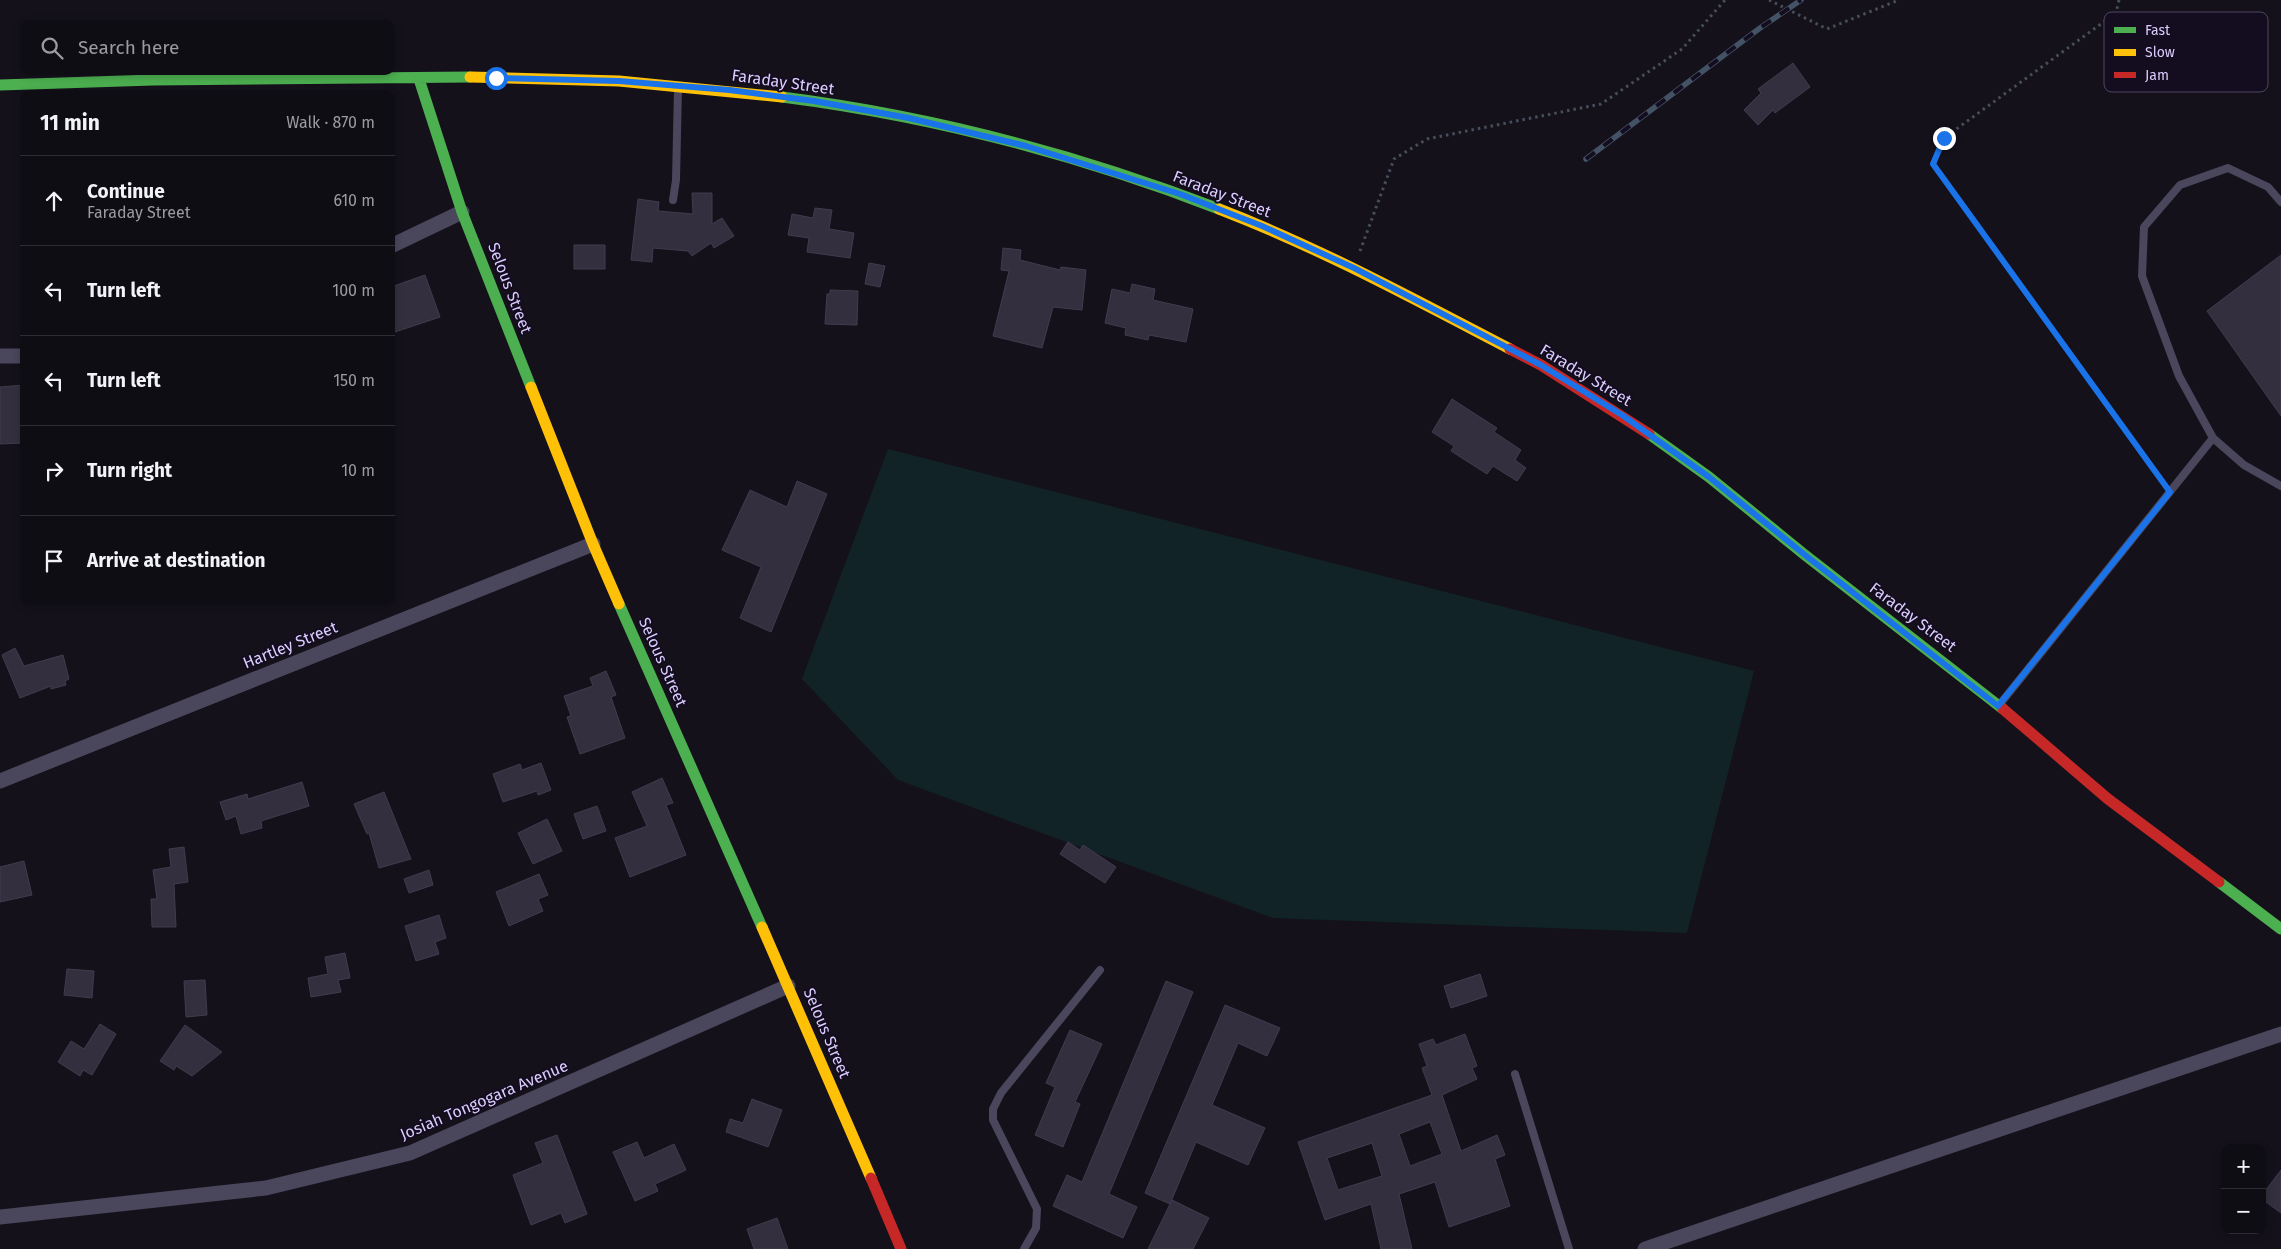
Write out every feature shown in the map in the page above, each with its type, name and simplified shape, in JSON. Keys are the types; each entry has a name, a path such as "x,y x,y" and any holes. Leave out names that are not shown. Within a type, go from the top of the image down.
{"street":[{"name":"Faraday Street","path":"0,85 153,80 496,78 619,81 678,86 814,101 909,118 1026,146 1180,194 1262,226 1354,268 1541,365 1622,415 1709,477 1805,555 1998,706 2108,799 2281,929"},
{"name":"Selous Street","path":"419,79 462,212 593,544 788,986 901,1249"},
{"path":"395,244 462,212"},
{"path":"0,356 20,356"},
{"name":"Hartley Street","path":"0,781 593,544"},
{"name":"Josiah Tongogara Avenue","path":"0,1217 266,1188 410,1153 788,986"},
{"path":"1645,1249 2281,1034"}],"lane":[{"path":"673,200 676,180 678,86"},
{"path":"2281,202 2268,187 2228,168 2180,185 2144,227 2142,276 2179,376 2213,438 2244,465 2281,486"},
{"path":"1998,706 2213,438"},
{"path":"1024,1249 1036,1228 1037,1209 993,1120 993,1109 1001,1093 1100,970"},
{"path":"1514,1074 1569,1249"}],"path":[{"path":"1354,268 1394,159 1427,139 1601,104 1682,50 1725,0"},
{"path":"1769,0 1827,29 1899,0"},
{"path":"2104,22 1944,138 1933,164 2170,492"}],"shaded area":[{"path":"888,449 1754,671 1687,933 1273,918 898,780 802,679"}],"building":[{"path":"1793,63 1810,87 1775,113 1773,110 1758,125 1744,110 1761,93 1758,89"},
{"path":"692,193 712,193 712,224 722,218 734,236 714,248 711,243 692,256 688,251 653,248 652,262 631,260 638,199 659,202 658,211 693,214"},
{"path":"815,208 832,210 829,229 854,233 850,258 807,252 809,238 788,235 792,214 813,218"},
{"path":"574,245 605,245 605,269 574,269"},
{"path":"1003,248 1021,250 1020,260 1060,270 1061,267 1086,270 1082,310 1053,307 1042,348 993,336 1009,271 1001,270"},
{"path":"2281,255 2281,416 2207,311"},
{"path":"869,263 885,266 880,287 865,284"},
{"path":"425,275 440,317 395,332 395,286"},
{"path":"1132,284 1155,289 1153,300 1193,309 1186,342 1149,335 1148,340 1125,335 1126,328 1105,323 1112,289 1130,293"},
{"path":"830,290 858,291 857,325 825,324 827,294 830,294"},
{"path":"20,385 20,443 0,444 0,387"},
{"path":"1452,399 1497,428 1494,432 1521,450 1515,460 1526,468 1517,481 1493,466 1487,474 1451,451 1454,446 1432,432"},
{"path":"797,481 827,494 771,632 740,618 761,567 722,550 750,490 787,507"},
{"path":"15,648 24,666 63,655 69,679 65,681 66,685 51,689 51,686 20,698 2,655"},
{"path":"606,671 616,695 611,697 625,738 580,754 567,717 571,716 564,696 593,686 590,678"},
{"path":"541,763 551,790 538,795 537,791 503,802 493,774 520,764 522,770"},
{"path":"662,778 673,803 666,805 686,855 630,877 615,838 647,826 632,792"},
{"path":"302,782 309,806 261,821 262,828 241,834 236,816 226,820 220,802 247,794 248,799"},
{"path":"384,792 411,859 379,868 369,833 367,834 354,804"},
{"path":"597,806 606,831 583,839 574,814"},
{"path":"547,819 562,851 533,864 518,833"},
{"path":"1068,842 1080,850 1083,845 1116,867 1105,883 1060,854"},
{"path":"184,847 188,882 174,884 176,927 152,927 151,899 157,899 153,870 171,867 169,849"},
{"path":"24,861 32,895 0,902 0,867"},
{"path":"429,870 433,885 409,893 404,879"},
{"path":"539,874 548,895 538,899 543,911 509,926 496,892"},
{"path":"439,915 446,938 435,942 439,954 416,961 405,926"},
{"path":"345,953 350,978 338,980 341,992 311,997 308,978 328,974 325,957"},
{"path":"67,969 94,971 92,998 64,995"},
{"path":"1480,974 1487,996 1451,1008 1444,986"},
{"path":"205,980 207,1015 186,1017 184,981"},
{"path":"1166,981 1193,992 1109,1194 1137,1207 1123,1238 1053,1206 1067,1175 1082,1182"},
{"path":"1225,1005 1280,1028 1267,1056 1238,1043 1212,1105 1265,1128 1248,1165 1196,1142 1170,1204 1145,1193"},
{"path":"100,1024 116,1034 92,1075 83,1070 80,1076 58,1062 71,1041 84,1049"},
{"path":"185,1025 222,1052 192,1076 176,1066 174,1070 160,1061"},
{"path":"1070,1030 1102,1044 1075,1102 1080,1104 1063,1147 1035,1135 1055,1087 1046,1083"},
{"path":"1465,1034 1477,1066 1472,1068 1477,1079 1442,1095 1461,1151 1497,1135 1505,1155 1495,1159 1510,1206 1449,1227 1435,1182 1399,1194 1412,1249 1381,1249 1371,1204 1325,1220 1298,1142 1432,1095 1422,1068 1427,1066 1419,1044 1433,1039 1436,1045","holes":["1430,1122 1442,1154 1410,1166 1399,1134","1372,1143 1382,1176 1338,1190 1327,1158"]},
{"path":"752,1099 782,1110 768,1147 726,1132 730,1119 743,1123"},
{"path":"557,1135 587,1214 565,1223 561,1213 531,1225 513,1175 543,1163 535,1143"},
{"path":"637,1142 644,1158 674,1144 686,1170 655,1184 658,1191 635,1201 613,1152"},
{"path":"2281,1170 2281,1213 2266,1202 2266,1190"},
{"path":"1172,1200 1209,1218 1193,1249 1148,1249"},
{"path":"777,1218 788,1249 754,1249 747,1229"}],"railway":[{"path":"1586,159 1760,28 1801,0"}],"traffic: fast":[{"path":"0,85 153,80 470,77"},
{"path":"419,79 462,212 531,387"},
{"path":"782,97 894,115 1004,140 1113,171 1219,209"},
{"path":"1649,434 1709,477 1805,555 2003,709"},
{"path":"619,604 762,927"},
{"path":"2219,882 2281,929"}],"traffic: slow":[{"path":"470,77 619,81 782,97"},
{"path":"1219,209 1330,257 1510,349"},
{"path":"531,387 593,544 619,604"},
{"path":"762,927 871,1178"}],"traffic: jam":[{"path":"1510,349 1541,365 1649,434"},
{"path":"2003,709 2108,799 2219,882"},
{"path":"871,1178 901,1249"}],"route":[{"path":"496,78 619,81 729,90 814,101 909,118 1026,146 1180,194 1262,226 1354,268 1541,365 1622,415 1709,477 1805,555 1981,690 1998,706 2170,492 1933,164 1944,138"}]}
